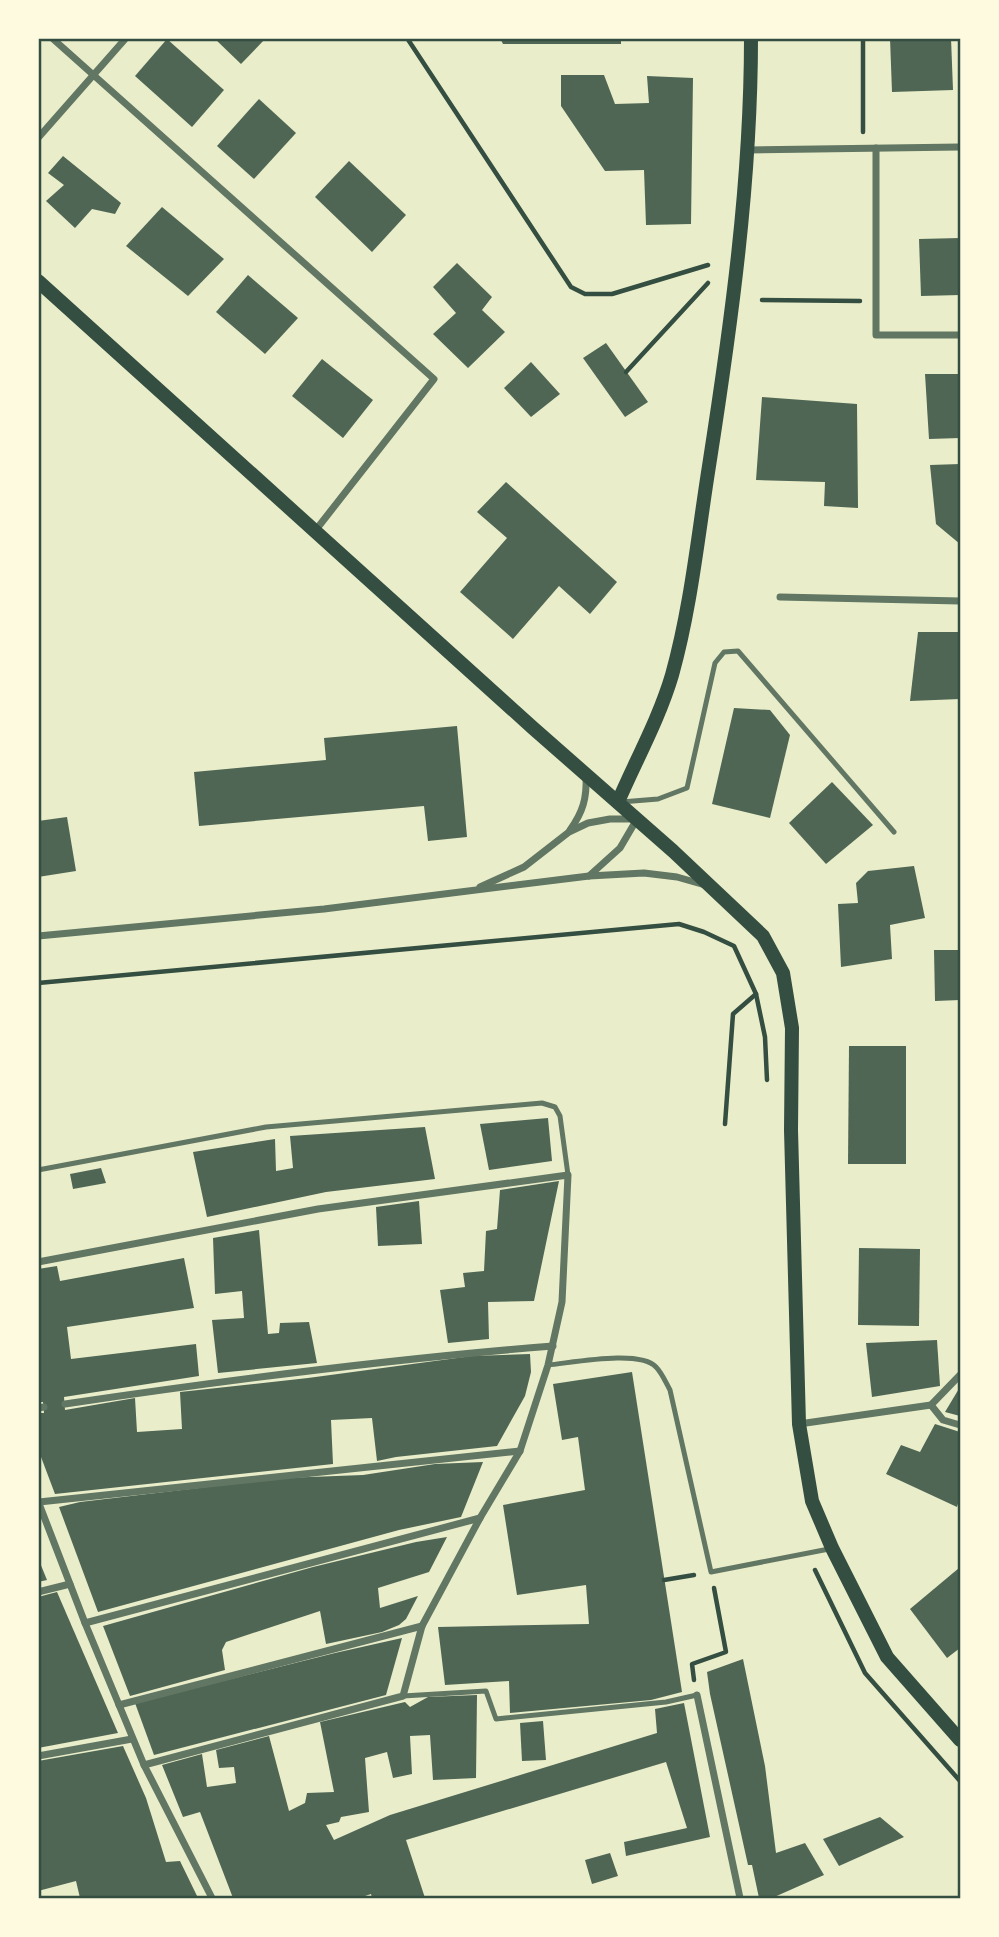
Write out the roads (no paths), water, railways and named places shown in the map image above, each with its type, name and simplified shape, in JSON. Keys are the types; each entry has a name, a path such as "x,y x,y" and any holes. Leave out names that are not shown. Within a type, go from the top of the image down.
{"main road":[{"path":"618,802 662,704 680,642 724,368 747,150 751,38"},
{"path":"38,281 713,887 763,936 783,973 791,1017 791,1130 799,1424 812,1501 832,1549 887,1657 961,1740"}],"street":[{"path":"52,38 433,379 315,531"},
{"path":"38,138 126,38"},
{"path":"747,150 961,147"},
{"path":"876,148 876,335 961,335"},
{"path":"780,597 961,601"},
{"path":"569,832 580,817 587,797 586,775"},
{"path":"472,890 524,867 569,832 588,823 637,819"},
{"path":"589,876 620,848 637,819"},
{"path":"38,936 324,909 589,876 644,873 677,877 713,887"},
{"path":"38,1262 318,1209 568,1175 562,1302 548,1365 520,1451 480,1518 422,1626 403,1696 144,1765"},
{"path":"65,1404 179,1387 454,1354 553,1346"},
{"path":"799,1424 931,1405 961,1375"},
{"path":"931,1405 943,1420 961,1425"},
{"path":"212,1899 132,1739 39,1502 520,1451"},
{"path":"85,1623 480,1518"},
{"path":"38,1592 70,1584"},
{"path":"119,1705 422,1626"},
{"path":"697,1695 740,1899"},
{"path":"38,1756 132,1739"}],"lane":[{"path":"618,802 659,799 687,788 715,663 724,652 738,651 894,832"},
{"path":"38,1170 266,1127 542,1103 555,1107 559,1116 568,1175"},
{"path":"548,1365 624,1357 655,1365 670,1390 711,1572 832,1549"},
{"path":"403,1696 486,1691 496,1719 666,1702 697,1695"}]}
